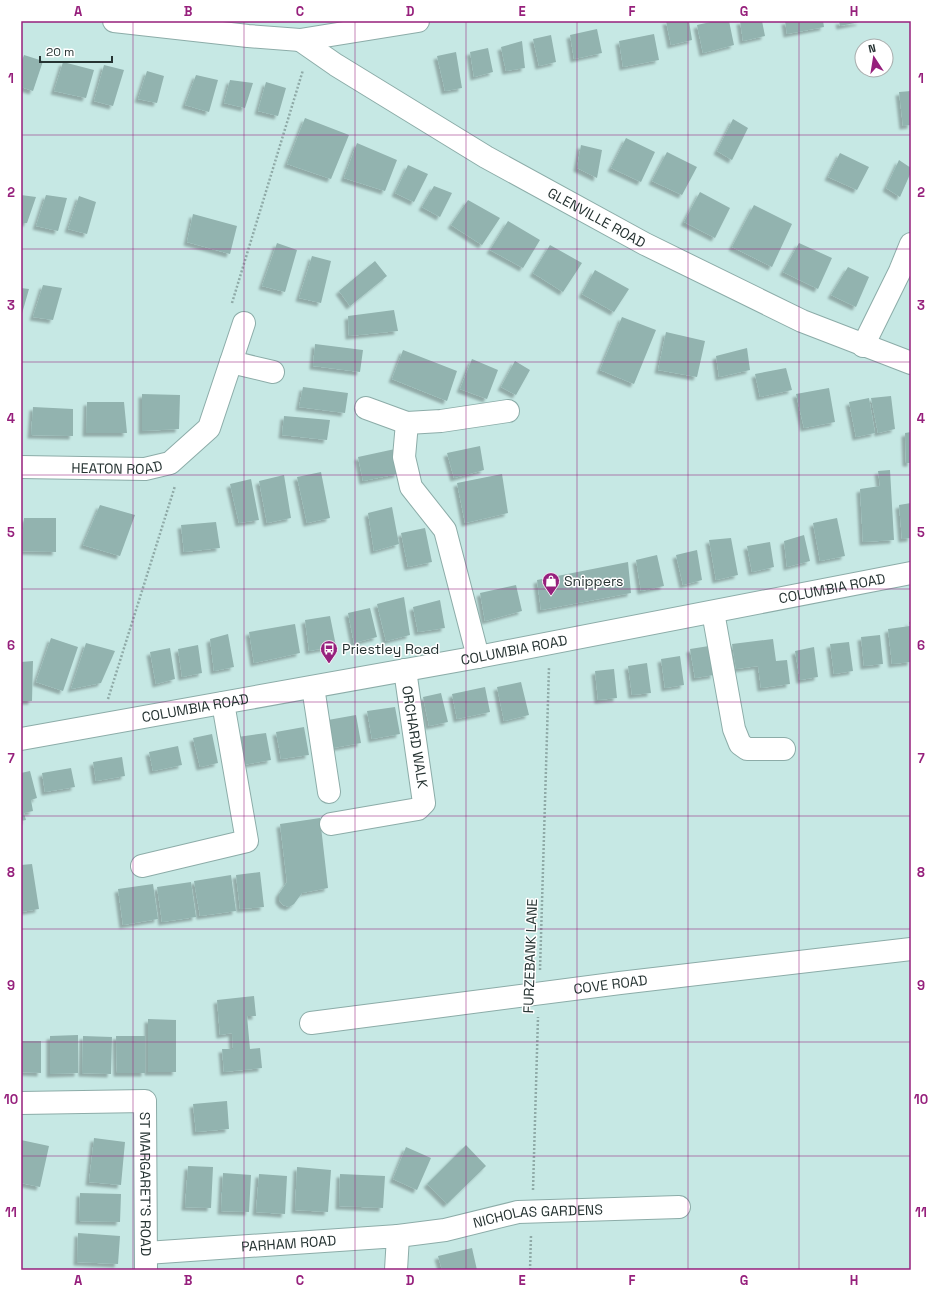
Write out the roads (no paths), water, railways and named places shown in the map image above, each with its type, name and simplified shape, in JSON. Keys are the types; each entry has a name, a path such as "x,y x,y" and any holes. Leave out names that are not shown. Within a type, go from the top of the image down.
{"street":[{"path":"114,21 305,43 418,21"},
{"name":"GLENVILLE ROAD","path":"305,43 362,81 486,157 638,240 802,321 863,346 911,363"},
{"path":"863,346 900,271 911,244"},
{"name":"HEATON ROAD","path":"21,466 145,469 170,463 209,428 244,323"},
{"path":"231,362 273,372"},
{"path":"366,408 408,423 441,421 508,411"},
{"path":"408,423 404,457 411,487 445,530 478,657"},
{"name":"COLUMBIA ROAD","path":"21,739 478,657 911,573"},
{"path":"713,612 734,729 740,744 747,749 784,749"},
{"name":"ORCHARD WALK","path":"331,824 418,809 424,803 404,670"},
{"path":"313,687 329,792"},
{"path":"142,866 247,841 224,703"},
{"name":"COVE ROAD","path":"311,1023 539,993 911,949"},
{"name":"ST MARGARET'S ROAD","path":"21,1103 145,1101 146,1262"},
{"name":"NICHOLAS GARDENS","path":"398,1236 445,1230 518,1212 679,1207"},
{"path":"396,1270 398,1236"},
{"name":"PARHAM ROAD","path":"146,1262 398,1236"}],"place":[{"name":"Snippers","path":"551,596"},
{"name":"Priestley Road","path":"329,664"}]}
